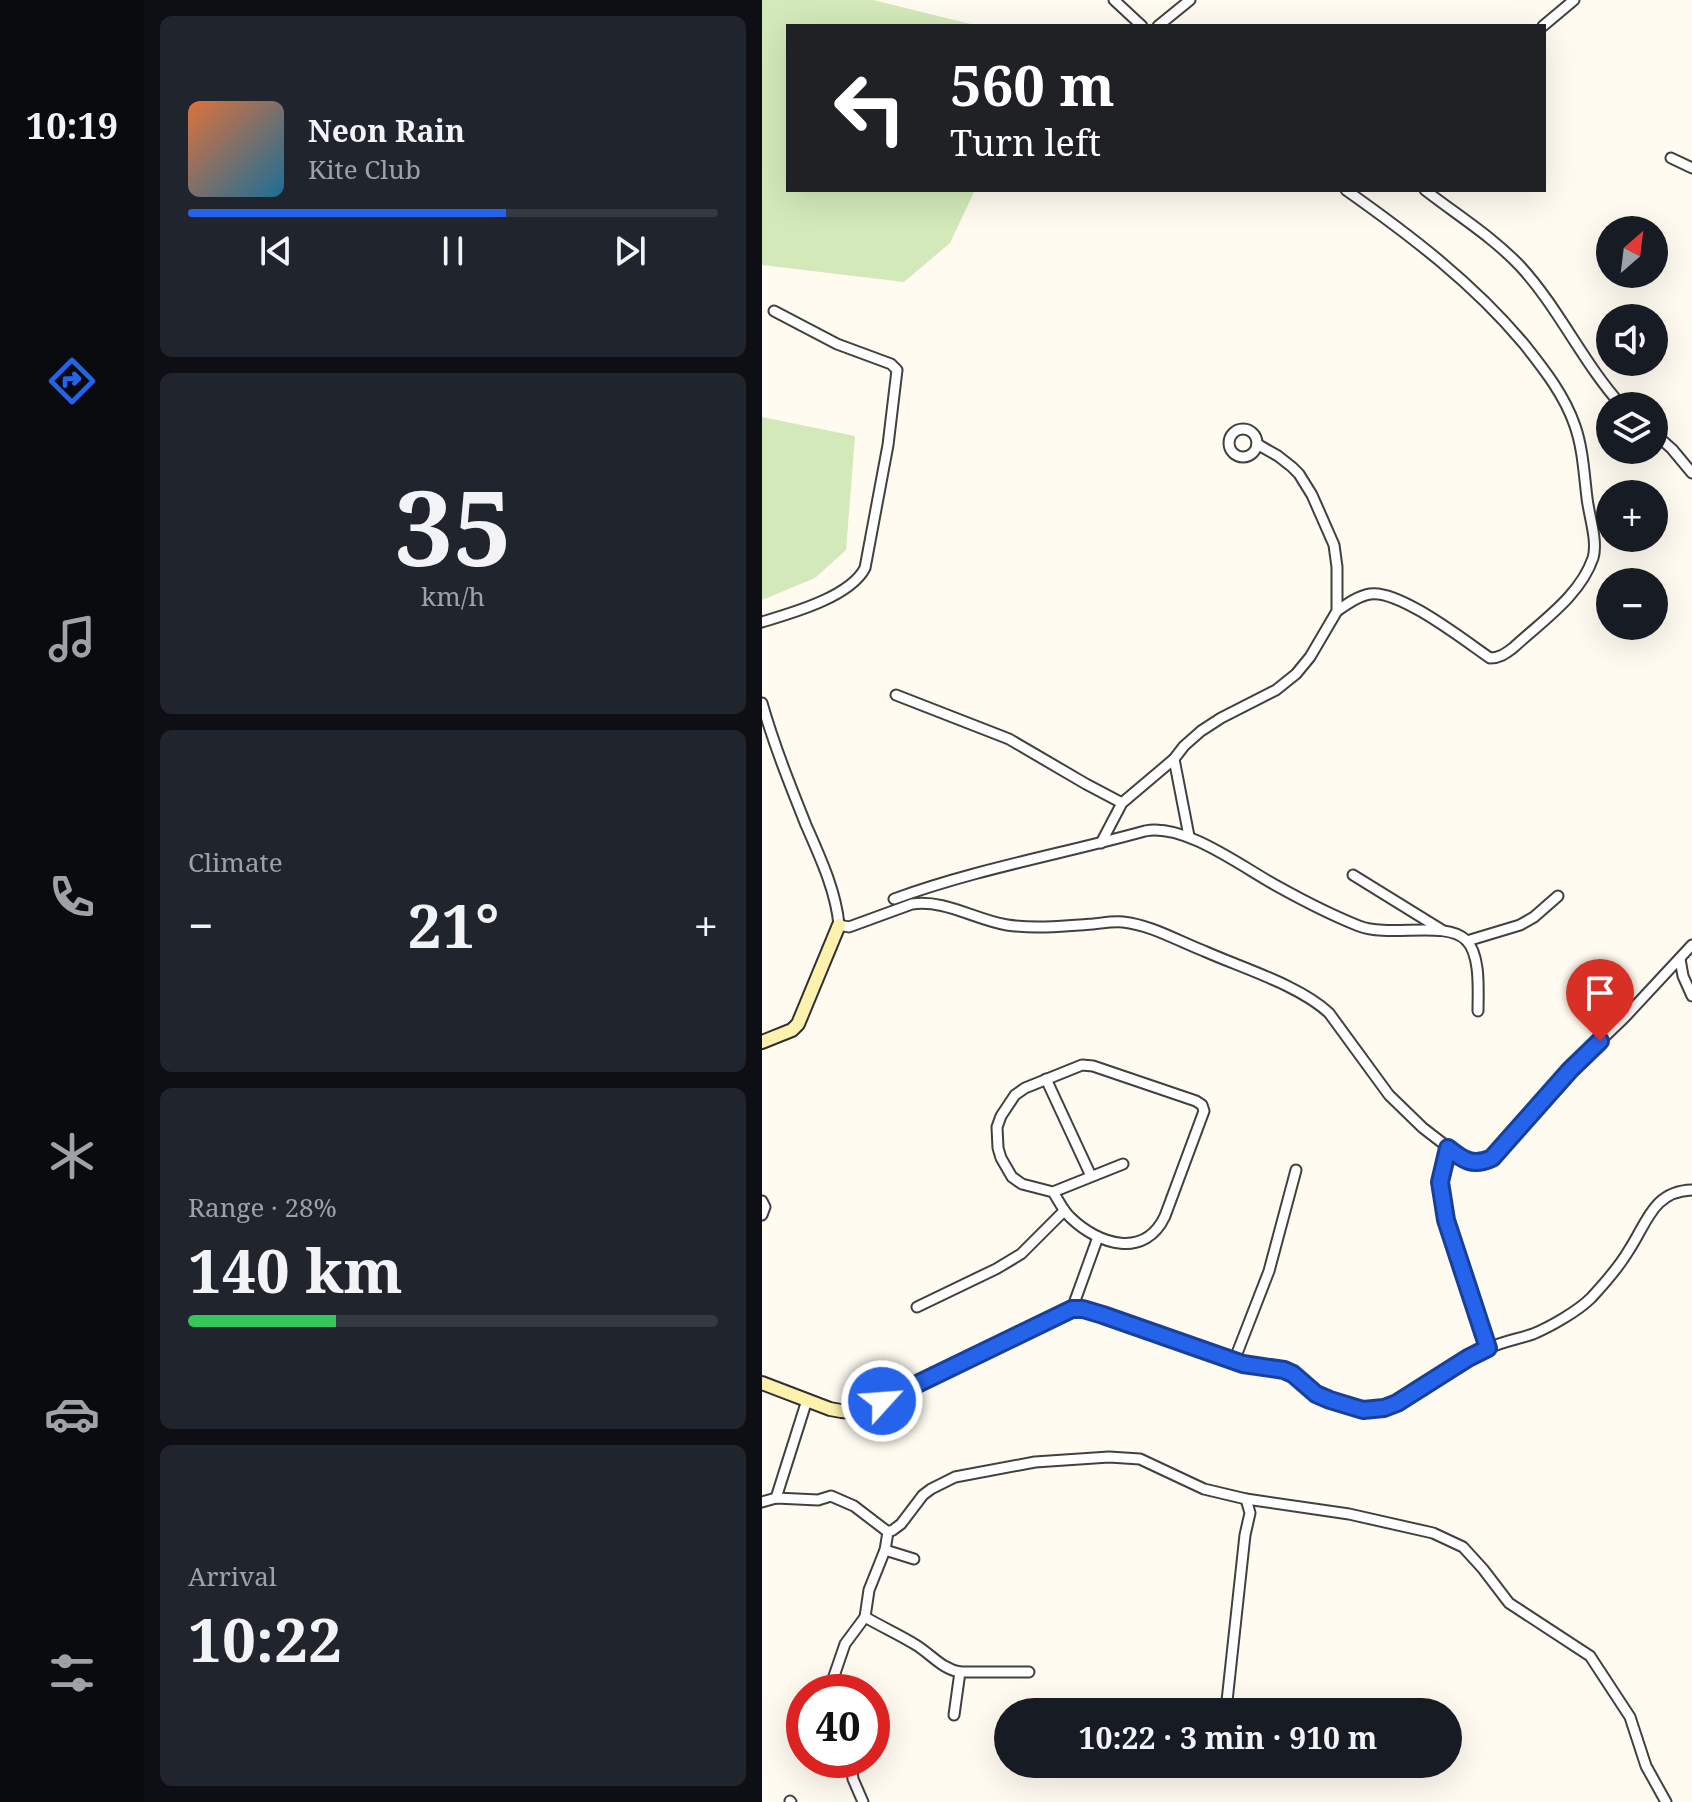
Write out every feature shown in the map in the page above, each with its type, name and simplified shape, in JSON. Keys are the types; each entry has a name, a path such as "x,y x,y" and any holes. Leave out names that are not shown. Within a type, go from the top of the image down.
{"street":[{"path":"1114,0 1140,24"},
{"path":"1160,24 1190,0"},
{"path":"1545,24 1574,0"},
{"path":"1671,158 1692,168"},
{"path":"1101,843 1122,803 1174,759 1201,731 1276,690 1296,674 1310,657 1337,611 1359,597 1371,594 1391,596 1490,658 1495,658 1513,648 1577,589 1588,570 1594,550 1585,474 1575,426 1540,363 1487,302 1445,264 1349,192"},
{"path":"1428,192 1482,233 1520,267 1611,392"},
{"path":"1440,201 1445,192"},
{"path":"762,622 823,600 861,577 884,472 897,370 891,364 837,344 774,311"},
{"path":"1257,444 1292,467 1312,495 1334,545 1337,611"},
{"path":"1668,445 1692,473"},
{"path":"896,695 1009,739 1122,803"},
{"path":"762,703 776,750 825,872 839,925 798,1024 792,1030 762,1042"},
{"path":"1174,759 1189,836"},
{"path":"894,899 930,886 1153,829 1189,836 1281,888 1366,929 1387,932 1442,930 1454,933 1467,941 1474,953 1478,975 1478,1011"},
{"path":"1353,875 1442,930"},
{"path":"1467,941 1520,925 1558,896"},
{"path":"839,925 849,927 912,904 923,903 1013,926 1121,922 1155,931 1282,985 1320,1005 1397,1104 1462,1158 1480,1163 1492,1158 1570,1070 1692,945"},
{"path":"1680,959 1692,996"},
{"path":"1053,1192 1064,1211 1098,1237 1124,1244 1141,1240 1155,1232 1165,1216 1200,1124 1203,1108 1196,1101 1093,1066 1082,1065 1046,1079 1015,1095 997,1127 1001,1158 1012,1177 1022,1184 1053,1192 1123,1164"},
{"path":"1046,1079 1091,1176"},
{"path":"1448,1148 1440,1182 1446,1220 1488,1348"},
{"path":"1234,1361 1269,1271 1296,1170"},
{"path":"762,1383 841,1411 853,1412 1072,1309 1083,1309 1234,1361 1284,1370 1316,1394 1330,1400 1363,1410 1384,1408 1468,1358 1488,1348 1536,1333 1589,1300 1630,1250 1648,1215 1662,1200 1672,1194 1692,1190"},
{"path":"762,1201 765,1204 762,1215"},
{"path":"917,1307 1021,1254 1064,1211"},
{"path":"1072,1309 1098,1237"},
{"path":"776,1498 807,1400"},
{"path":"888,1532 901,1524 923,1495 955,1477 1015,1465 1109,1457 1140,1459 1192,1485 1246,1499 1349,1514 1433,1533 1463,1547 1509,1603 1590,1656 1630,1717 1646,1766 1666,1802"},
{"path":"762,1502 776,1498 807,1500 831,1496 854,1506 888,1532"},
{"path":"1227,1698 1249,1516 1246,1499"},
{"path":"835,1674 845,1644 865,1617 872,1579 885,1550 888,1532"},
{"path":"885,1550 914,1559"},
{"path":"865,1617 920,1647 944,1667 960,1672 1029,1672"},
{"path":"954,1715 960,1672"},
{"path":"853,1778 863,1802"}],"green space":[{"path":"762,0 873,0 971,24 786,24 786,192 974,192 950,243 904,282 762,265"},
{"path":"762,417 855,436 846,550 815,578 762,600"}],"route":[{"path":"882,1401 1062,1312 1083,1309 1243,1364 1284,1370 1316,1394 1354,1408 1384,1408 1397,1403 1488,1348 1446,1220 1440,1182 1448,1148 1471,1162 1480,1163 1492,1158 1600,1041"}]}
